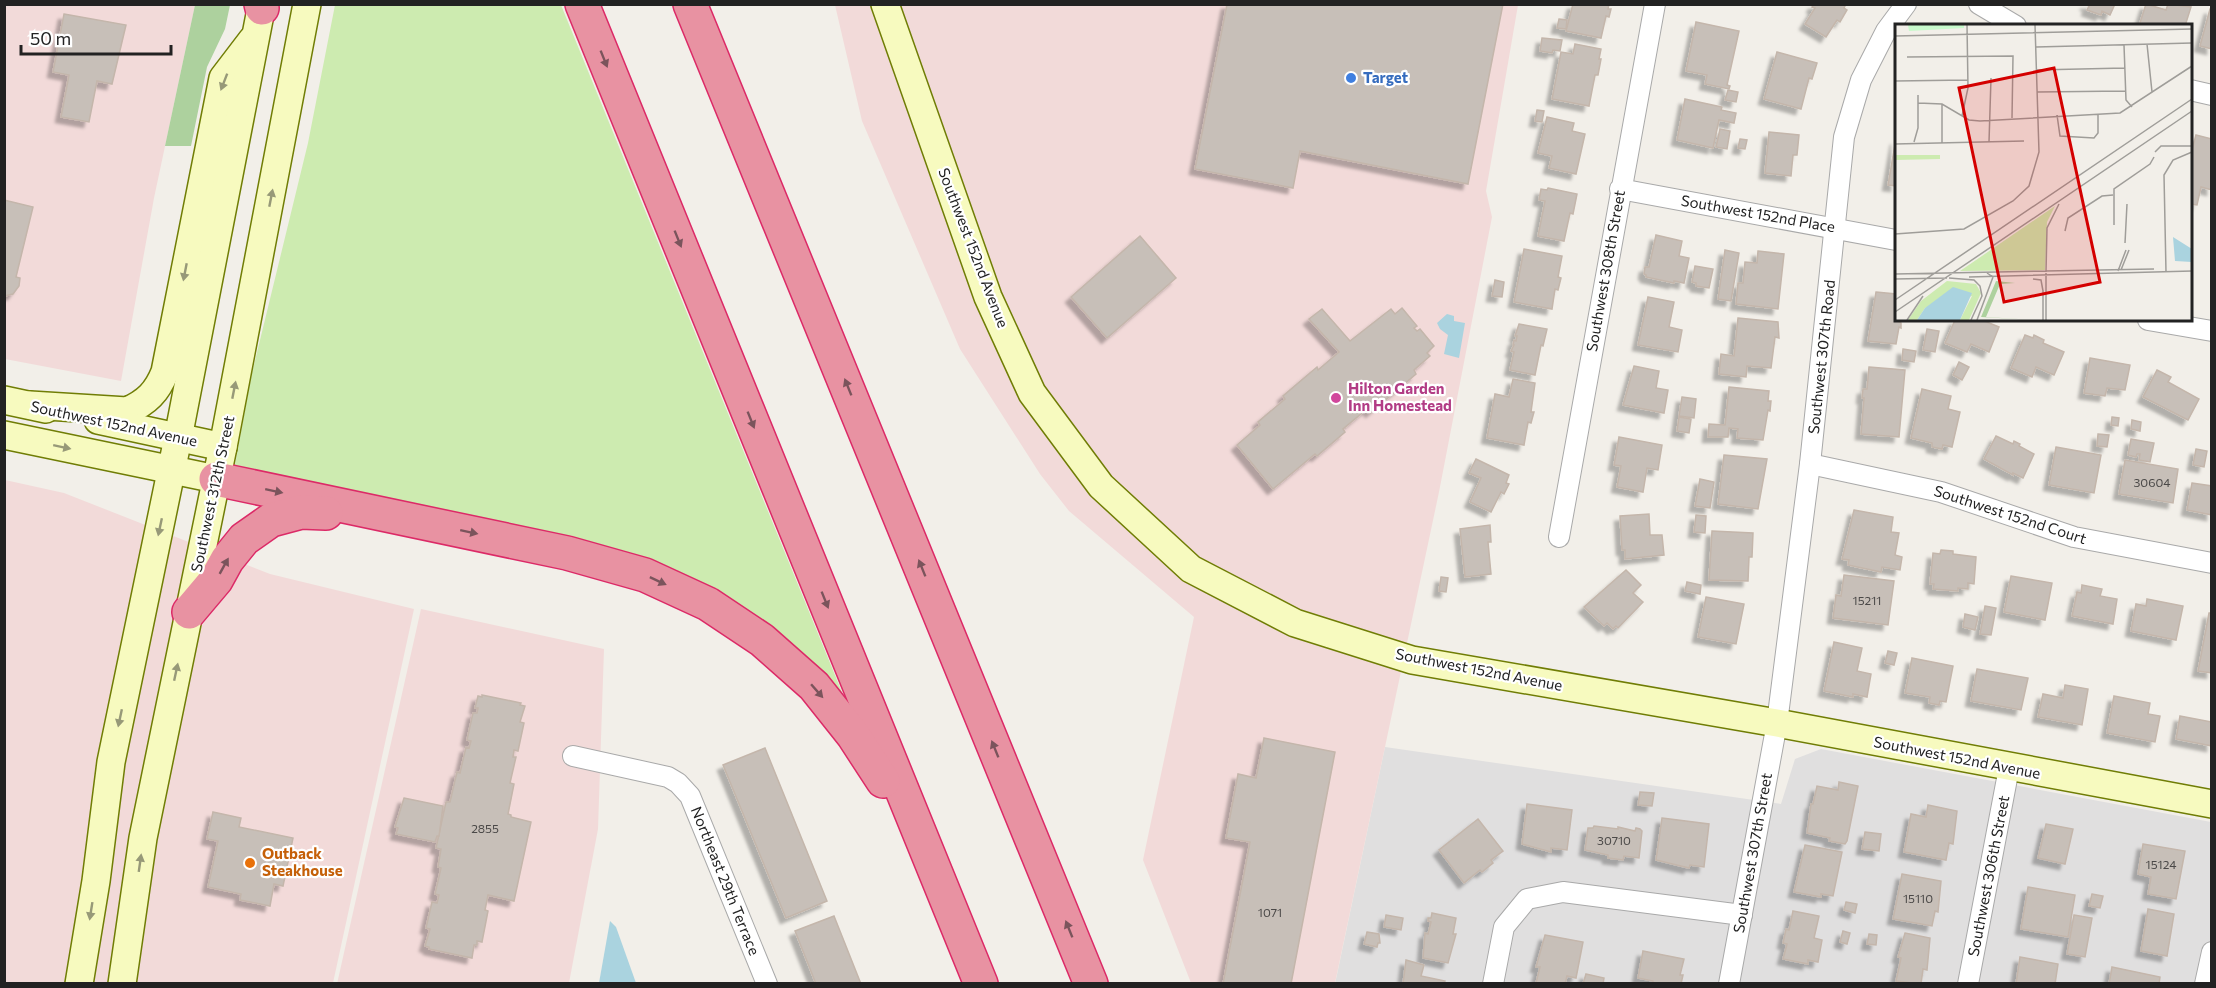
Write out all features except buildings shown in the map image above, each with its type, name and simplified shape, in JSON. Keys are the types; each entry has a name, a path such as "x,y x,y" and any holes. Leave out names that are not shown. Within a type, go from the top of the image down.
{"highway":[{"path":"582,4 981,984"},
{"path":"690,4 1091,984"},
{"path":"216,479 567,553 645,575 708,604 762,640 814,686 853,735 884,783 912,814"},
{"path":"189,612 216,580 227,560 244,539 271,520 302,512 412,520"}],"main road":[{"name":"Southwest 312th Street","path":"122,984 143,838 223,447 307,4"},
{"name":"Southwest 152nd Avenue","path":"885,4 988,297 1032,393 1101,486 1191,569 1295,623 1412,660 1777,723 2211,804"},
{"path":"30,405 127,411 140,405 154,394 160,385 165,372 223,78 261,13"},
{"path":"79,984 96,881 111,762 178,438 261,13"},
{"name":"Southwest 152nd Avenue","path":"4,400 223,447"},
{"path":"4,435 216,479"}],"street":[{"name":"Southwest 308th Street","path":"1559,537 1655,4"},
{"name":"Southwest 307th Road","path":"1777,723 1810,464 1844,136 1861,80 1886,31 1906,4"},
{"path":"1979,4 2013,24"},
{"path":"2192,90 2211,95"},
{"name":"Southwest 152nd Place","path":"1620,189 1895,240"},
{"path":"2154,321 2211,331"},
{"name":"Southwest 152nd Court","path":"1810,464 1941,492 2074,537 2211,563"},
{"name":"Southwest 307th Street","path":"1729,984 1777,723"},
{"name":"Northeast 29th Terrace","path":"573,756 668,777 678,783 690,796 767,984"},
{"name":"Southwest 306th Street","path":"1968,984 2009,768"},
{"path":"1493,984 1504,927 1527,899 1563,892 1742,915"},
{"path":"2205,984 2211,952"}],"shaded area":[{"path":"4,5 195,5 154,198 121,381 5,359"},
{"path":"835,5 1518,5 1486,191 1492,217 1439,492 1335,983 1191,983 1143,860 1194,617 1069,511 1040,474 960,349 862,121"},
{"path":"5,480 64,493 270,574 414,609 333,983 5,984"},
{"path":"421,609 604,649 598,829 569,983 337,984"},
{"path":"1385,747 1781,804 1795,759 1821,749 2211,822 2211,983 1335,984"}],"green space":[{"path":"195,5 230,5 225,29 207,67 191,146 165,146"},
{"path":"335,5 561,5 848,707 749,619 233,475 252,373 308,143"}],"water":[{"path":"1447,314 1454,316 1454,321 1465,323 1459,358 1444,354 1448,335 1440,329 1437,323"},
{"path":"610,921 616,927 636,983 599,983"}],"place":[{"name":"Target","path":"1351,78"},
{"name":"Hilton Garden Inn Homestead","path":"1336,398"},
{"name":"Outback Steakhouse","path":"250,863"}]}
